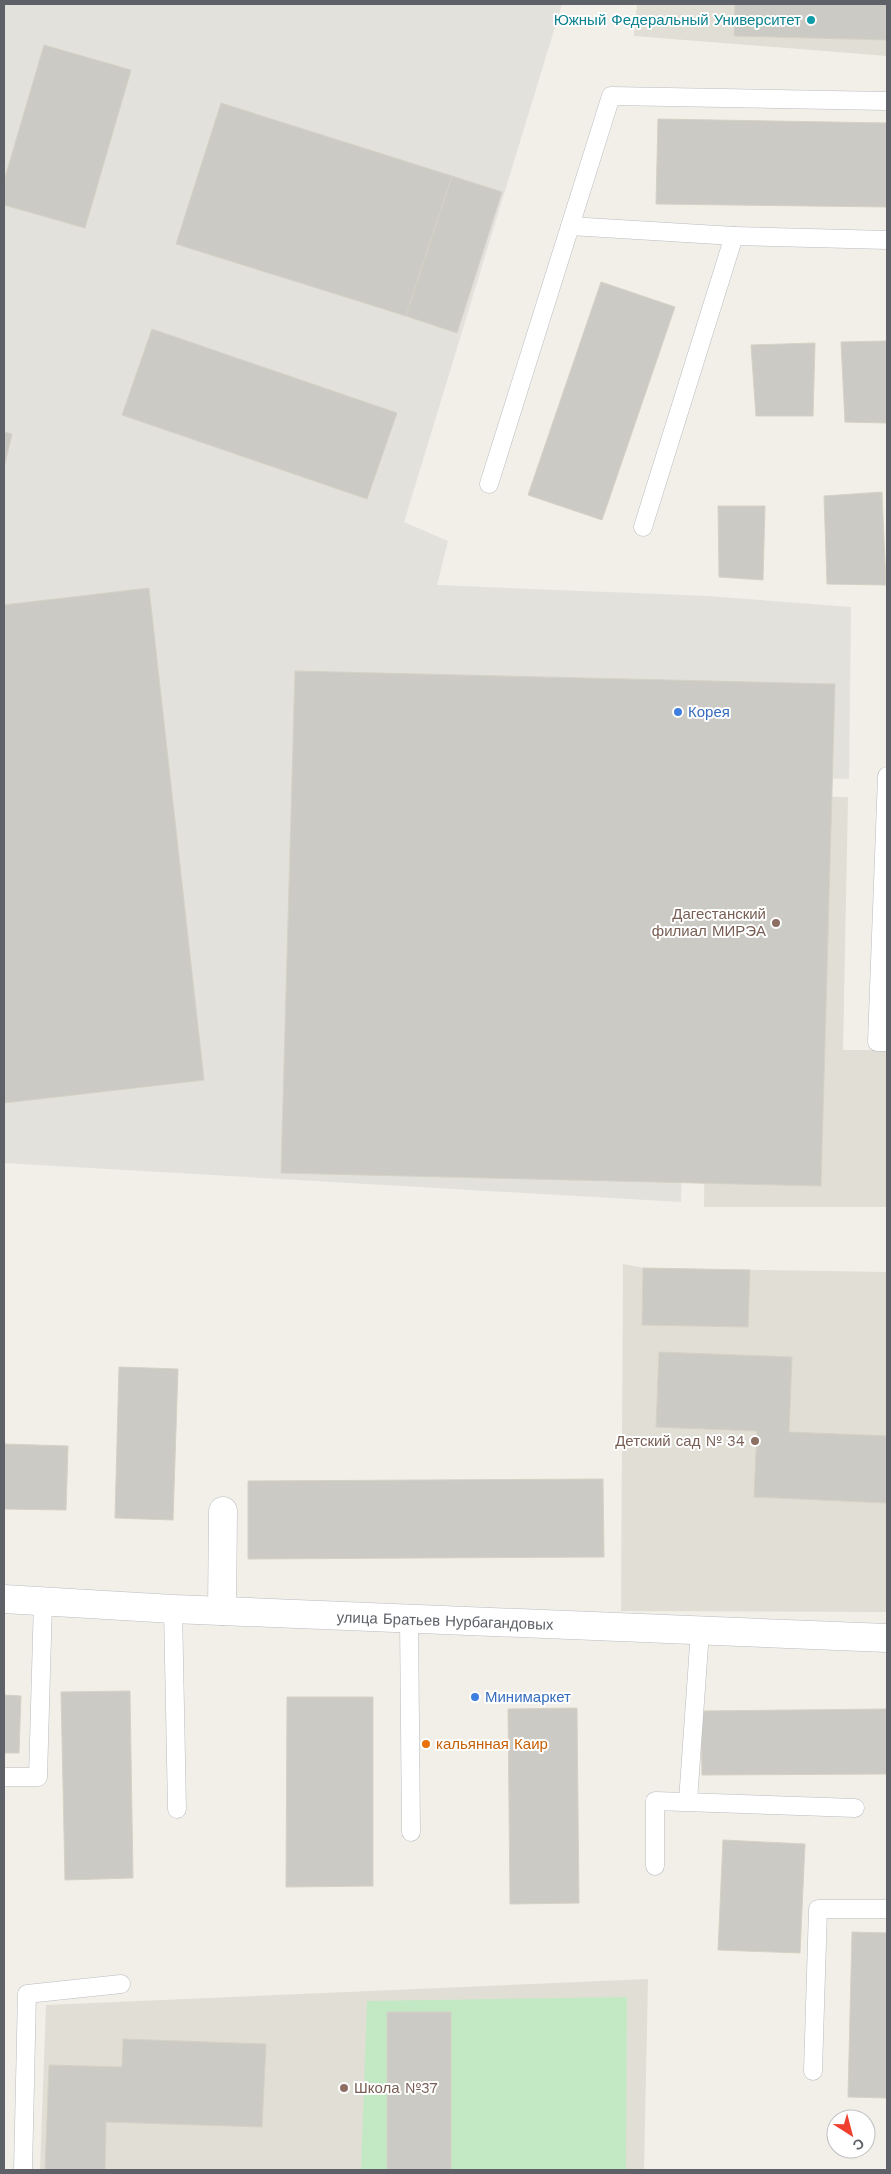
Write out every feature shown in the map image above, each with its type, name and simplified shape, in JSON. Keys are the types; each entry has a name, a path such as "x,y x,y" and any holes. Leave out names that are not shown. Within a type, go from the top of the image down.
{"street":[{"path":"222,1611 223,1511"},
{"name":"улица Братьев Нурбагандовых","path":"4,1599 409,1620 887,1638"}],"lane":[{"path":"488,484 611,96 887,102"},
{"path":"570,226 734,236 887,240"},
{"path":"643,527 734,236"},
{"path":"887,776 877,1042 887,1042"},
{"path":"4,1777 38,1777 43,1601"},
{"path":"173,1609 177,1809"},
{"path":"409,1620 411,1832"},
{"path":"688,1800 700,1632"},
{"path":"655,1866 655,1801 688,1800 855,1808"},
{"path":"813,2071 818,1909 887,1908"},
{"path":"23,2170 28,1994 121,1984"}],"shaded area":[{"path":"4,4 562,4 404,522 448,541 437,585 707,596 851,607 849,779 690,774 681,1202 4,1163"},
{"path":"637,4 887,4 887,56 634,36"},
{"name":"Дагестанский филиал МИРЭА","path":"709,796 848,797 843,1050 887,1050 887,1207 704,1207"},
{"name":"Детский сад № 34","path":"623,1264 644,1268 887,1272 887,1612 621,1611"},
{"name":"Школа №37","path":"648,1979 644,2170 40,2170 46,2005"}],"green space":[{"path":"627,1997 626,2170 361,2170 367,2001"}],"building":[{"name":"Южный Федеральный Университет","path":"735,4 887,4 887,40 734,36"},
{"path":"44,45 131,70 85,228 4,205 4,181"},
{"path":"221,103 452,176 406,316 176,244"},
{"path":"658,119 887,123 887,207 656,204"},
{"path":"452,176 502,192 457,333 406,316"},
{"path":"601,282 675,307 602,520 528,495"},
{"path":"152,329 397,413 367,499 122,415"},
{"path":"887,341 887,423 845,422 841,342"},
{"path":"815,343 813,416 756,416 751,345"},
{"path":"4,432 12,434 4,468"},
{"path":"882,492 886,585 827,584 824,496"},
{"path":"718,506 765,506 763,580 719,577"},
{"path":"149,588 204,1080 4,1103 4,605"},
{"path":"295,671 835,684 821,1186 281,1173"},
{"path":"643,1268 750,1270 748,1327 642,1325"},
{"path":"659,1352 792,1357 789,1432 887,1436 887,1503 754,1497 757,1431 656,1427"},
{"path":"119,1367 178,1369 173,1520 115,1518"},
{"path":"4,1444 68,1446 66,1510 4,1509"},
{"path":"603,1479 604,1557 248,1559 248,1481"},
{"path":"130,1691 133,1878 65,1880 61,1692"},
{"path":"4,1695 21,1696 19,1753 4,1753"},
{"path":"287,1697 373,1697 373,1886 286,1887"},
{"path":"577,1708 579,1903 510,1904 508,1709"},
{"path":"887,1709 887,1774 702,1775 701,1711"},
{"path":"723,1840 805,1844 800,1953 718,1950"},
{"path":"852,1932 887,1933 887,2098 848,2097"},
{"path":"387,2012 451,2012 451,2170 387,2170"},
{"path":"123,2039 266,2044 262,2127 106,2122 105,2170 45,2170 49,2065 122,2067"}],"place":[{"name":"Южный Федеральный Университет","path":"811,20"},
{"name":"Корея","path":"678,712"},
{"name":"Дагестанский филиал МИРЭА","path":"776,923"},
{"name":"Детский сад № 34","path":"755,1441"},
{"name":"Минимаркет","path":"475,1697"},
{"name":"кальянная Каир","path":"426,1744"},
{"name":"Школа №37","path":"344,2088"}]}
